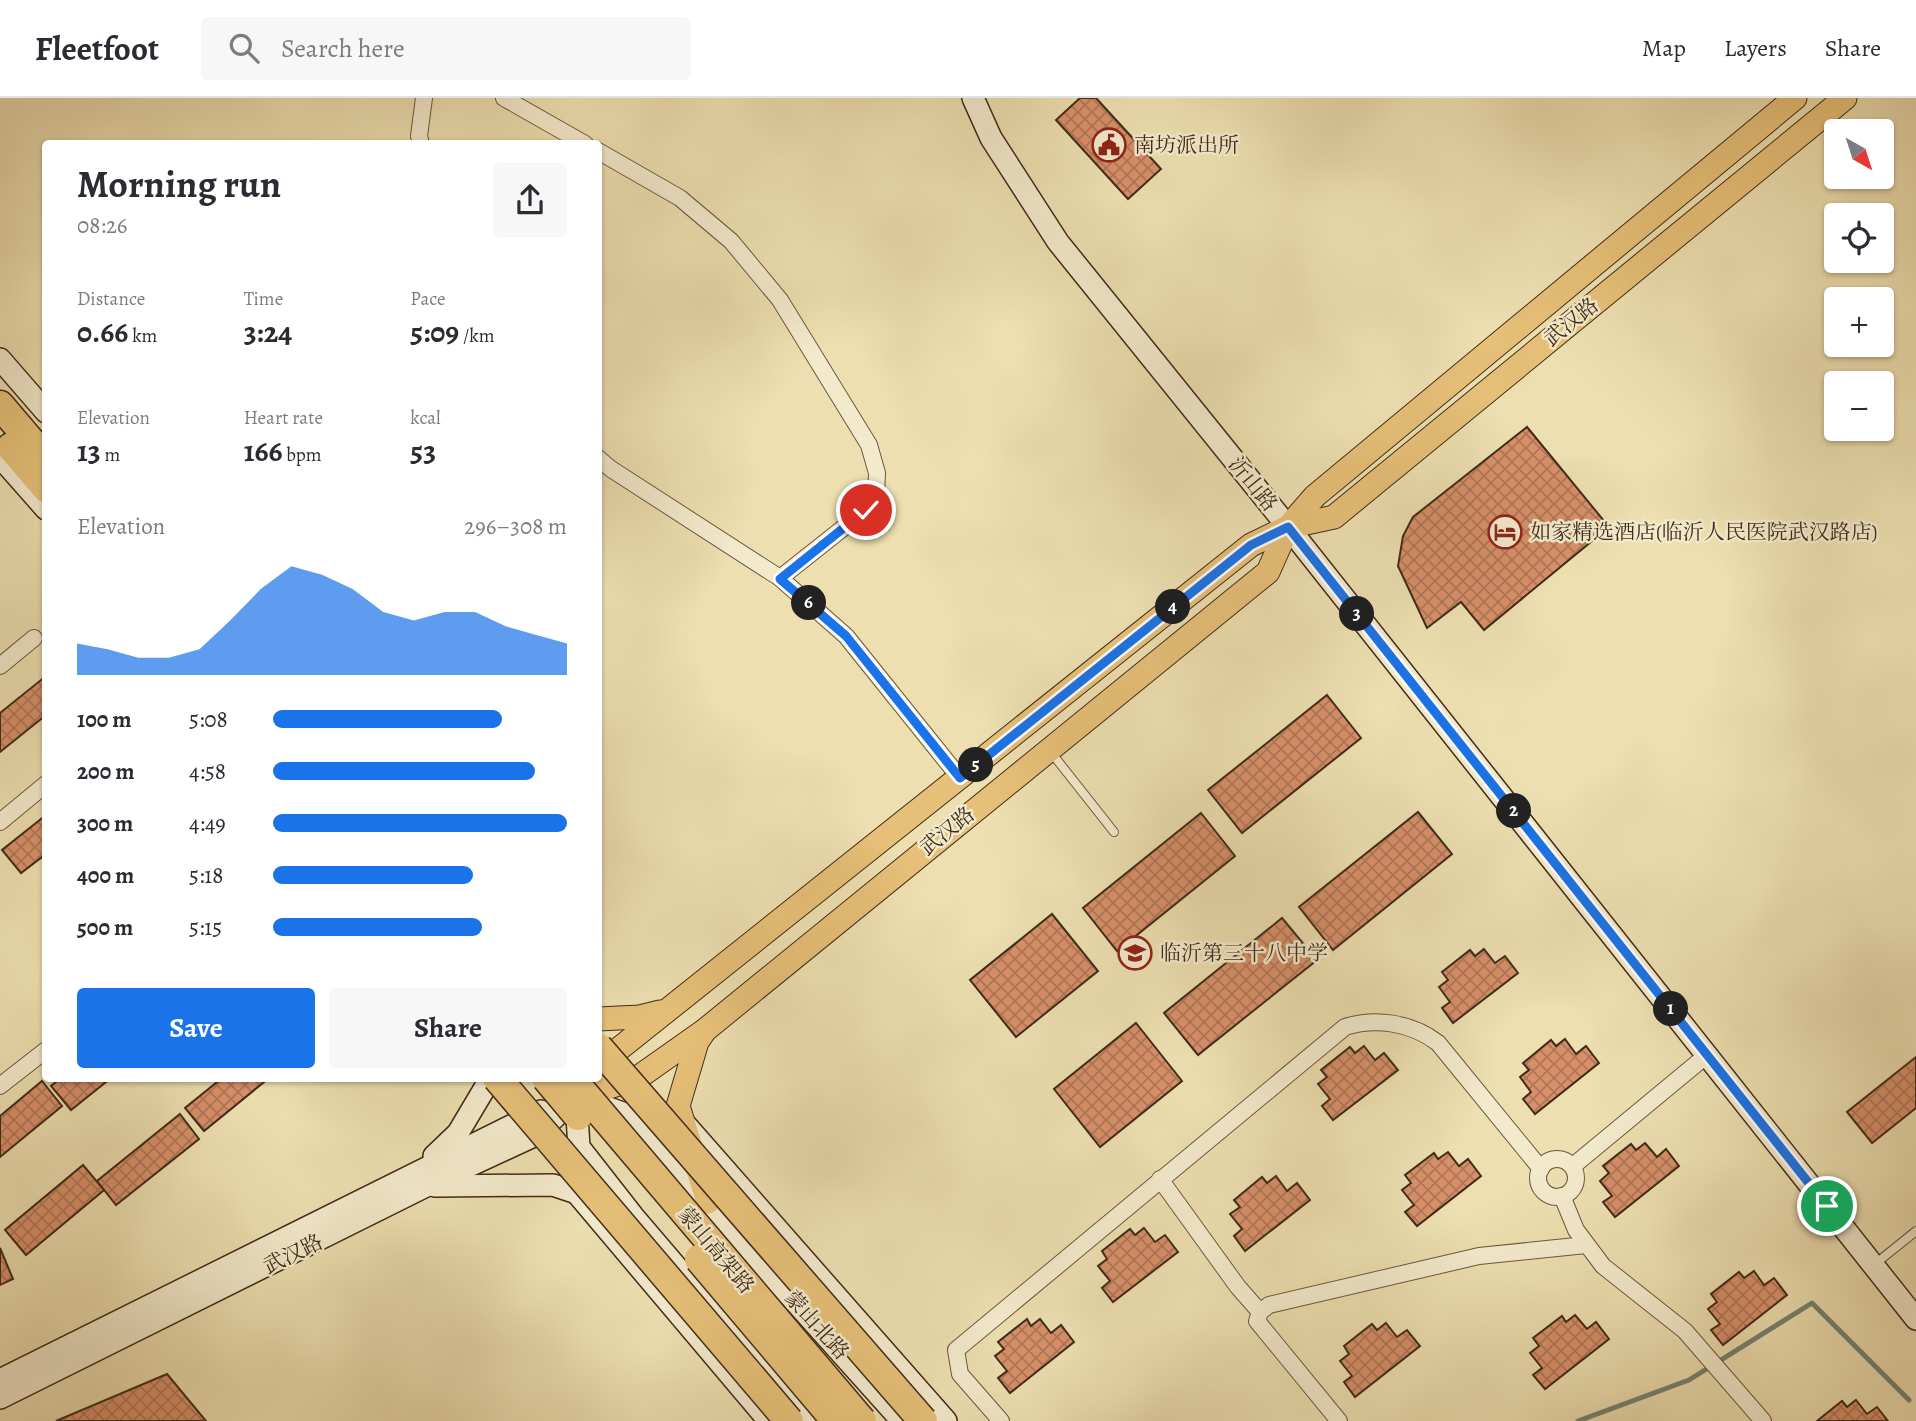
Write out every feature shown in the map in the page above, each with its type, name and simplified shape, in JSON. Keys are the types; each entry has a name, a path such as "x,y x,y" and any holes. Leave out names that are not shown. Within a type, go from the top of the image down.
{"highway":[{"path":"0,405 42,454"},
{"path":"0,434 42,483"},
{"path":"602,1052 923,1421"},
{"path":"500,1082 789,1421"},
{"name":"蒙山高架路","path":"546,1082 836,1421"},
{"name":"蒙山高架路","path":"572,1084 862,1421"}],"main road":[{"name":"沂山路","path":"973,98 991,138 1058,242 1288,527 1916,1320"},
{"name":"武汉路","path":"602,1082 636,1079 704,1031 1268,572 1288,527 1314,496 1796,98"},
{"name":"武汉路","path":"602,1065 666,1010 1251,545 1288,527 1334,517 1844,98"},
{"path":"0,359 42,407"},
{"path":"0,457 42,504"},
{"path":"602,1019 640,1017 666,1010"},
{"path":"704,1031 697,1042 678,1106 708,1202"},
{"path":"421,1180 458,1133 486,1082"},
{"name":"武汉路","path":"0,1380 421,1180 538,1134 572,1084 598,1082"},
{"path":"572,1084 579,1147 633,1216 808,1421"},
{"name":"蒙山北路","path":"572,1084 628,1115 902,1421"},
{"path":"681,1120 946,1421"},
{"name":"武汉路","path":"0,1398 421,1180"},
{"path":"421,1180 553,1185 574,1190 633,1216"},
{"path":"574,1190 769,1421"}],"street":[{"path":"420,140 424,98"},
{"path":"504,98 578,140"},
{"path":"602,153 680,198 731,241 780,300 869,445 877,473 876,496 866,510 780,579"},
{"path":"602,461 780,579 846,636 960,778"},
{"path":"0,666 34,638"},
{"path":"0,822 42,787"},
{"path":"1001,1421 960,1374 956,1350 1345,1027 1380,1021 1424,1032 1438,1042 1541,1168"},
{"path":"0,1086 42,1053"},
{"path":"1573,1166 1707,1055"},
{"path":"1562,1196 1544,1192 1538,1181 1541,1168 1556,1159 1573,1166"},
{"path":"1562,1196 1576,1184 1573,1166"},
{"path":"1160,1179 1238,1287 1261,1312"},
{"path":"1562,1196 1586,1245 1603,1266 1685,1331 1763,1421"},
{"path":"1339,1421 1257,1321 1261,1312 1269,1305 1479,1256 1586,1245"}],"lane":[{"path":"1049,749 1114,832"},
{"path":"1873,1265 1916,1231"}],"building":[{"name":"南坊派出所","path":"1080,98 1096,98 1161,169 1128,199 1056,120"},
{"name":"如家精选酒店(临沂人民医院武汉路店)","path":"1527,427 1609,527 1484,630 1461,602 1427,628 1398,566 1403,536 1413,517"},
{"path":"42,679 42,718 0,752 0,713"},
{"path":"1327,695 1361,738 1242,833 1208,790"},
{"path":"1418,812 1452,854 1333,950 1299,907"},
{"path":"1201,813 1235,856 1117,951 1083,908"},
{"path":"42,818 42,857 21,873 2,850"},
{"path":"1052,914 1098,971 1016,1037 970,980"},
{"path":"1282,918 1317,960 1198,1055 1164,1013"},
{"path":"1484,949 1495,963 1505,956 1518,973 1453,1023 1442,1008 1450,1002 1439,987 1448,980 1442,972 1470,950 1475,956"},
{"path":"1136,1023 1182,1081 1100,1147 1054,1089"},
{"path":"1565,1039 1576,1054 1586,1046 1599,1063 1535,1114 1523,1099 1531,1092 1520,1077 1529,1070 1523,1063 1551,1040 1556,1046"},
{"path":"1364,1046 1375,1060 1384,1053 1398,1070 1333,1120 1322,1106 1330,1099 1318,1084 1327,1077 1321,1070 1350,1047 1355,1053"},
{"path":"1916,1057 1916,1108 1872,1143 1847,1112"},
{"path":"42,1081 62,1106 0,1157 0,1116"},
{"path":"56,1082 106,1082 71,1110 51,1086"},
{"path":"217,1082 264,1082 204,1131 185,1108"},
{"path":"180,1114 199,1139 116,1205 97,1181"},
{"path":"1645,1143 1657,1157 1666,1149 1679,1166 1615,1217 1603,1202 1612,1196 1600,1181 1609,1173 1603,1166 1631,1144 1636,1150"},
{"path":"1448,1152 1459,1166 1468,1159 1481,1176 1417,1226 1405,1212 1414,1205 1402,1190 1411,1183 1405,1175 1434,1153 1438,1159"},
{"path":"83,1165 104,1190 26,1255 5,1230"},
{"path":"1276,1176 1287,1191 1297,1183 1310,1200 1245,1251 1234,1236 1242,1229 1230,1214 1240,1207 1234,1200 1262,1177 1267,1183"},
{"path":"1144,1228 1155,1242 1165,1235 1178,1252 1113,1302 1102,1288 1110,1281 1098,1266 1107,1259 1102,1251 1130,1229 1135,1235"},
{"path":"0,1248 13,1279 0,1285"},
{"path":"1754,1271 1764,1285 1774,1278 1787,1295 1723,1345 1711,1330 1720,1324 1708,1309 1717,1302 1711,1294 1739,1272 1744,1278"},
{"path":"1575,1315 1587,1329 1596,1322 1609,1339 1545,1389 1533,1375 1542,1368 1530,1353 1539,1346 1533,1338 1562,1316 1566,1322"},
{"path":"1027,1319 1031,1326 1040,1319 1051,1333 1061,1325 1074,1342 1010,1393 998,1378 1007,1371 995,1356 1004,1349 998,1342"},
{"path":"1386,1323 1397,1337 1407,1330 1420,1346 1355,1397 1344,1382 1352,1376 1340,1361 1349,1354 1344,1346 1372,1324 1377,1330"},
{"path":"167,1374 206,1421 56,1421"},
{"path":"1856,1400 1867,1414 1877,1407 1888,1421 1817,1421 1842,1401 1847,1407"}],"waterway":[{"path":"1578,1421 1689,1380 1812,1303 1909,1400"}],"place":[{"name":"南坊派出所","path":"1109,145"},
{"name":"如家精选酒店(临沂人民医院武汉路店)","path":"1505,532"},
{"name":"临沂第三十八中学","path":"1135,953"}],"route":[{"path":"866,510 780,579 846,636 960,778 1251,545 1288,527 1827,1206"}]}
